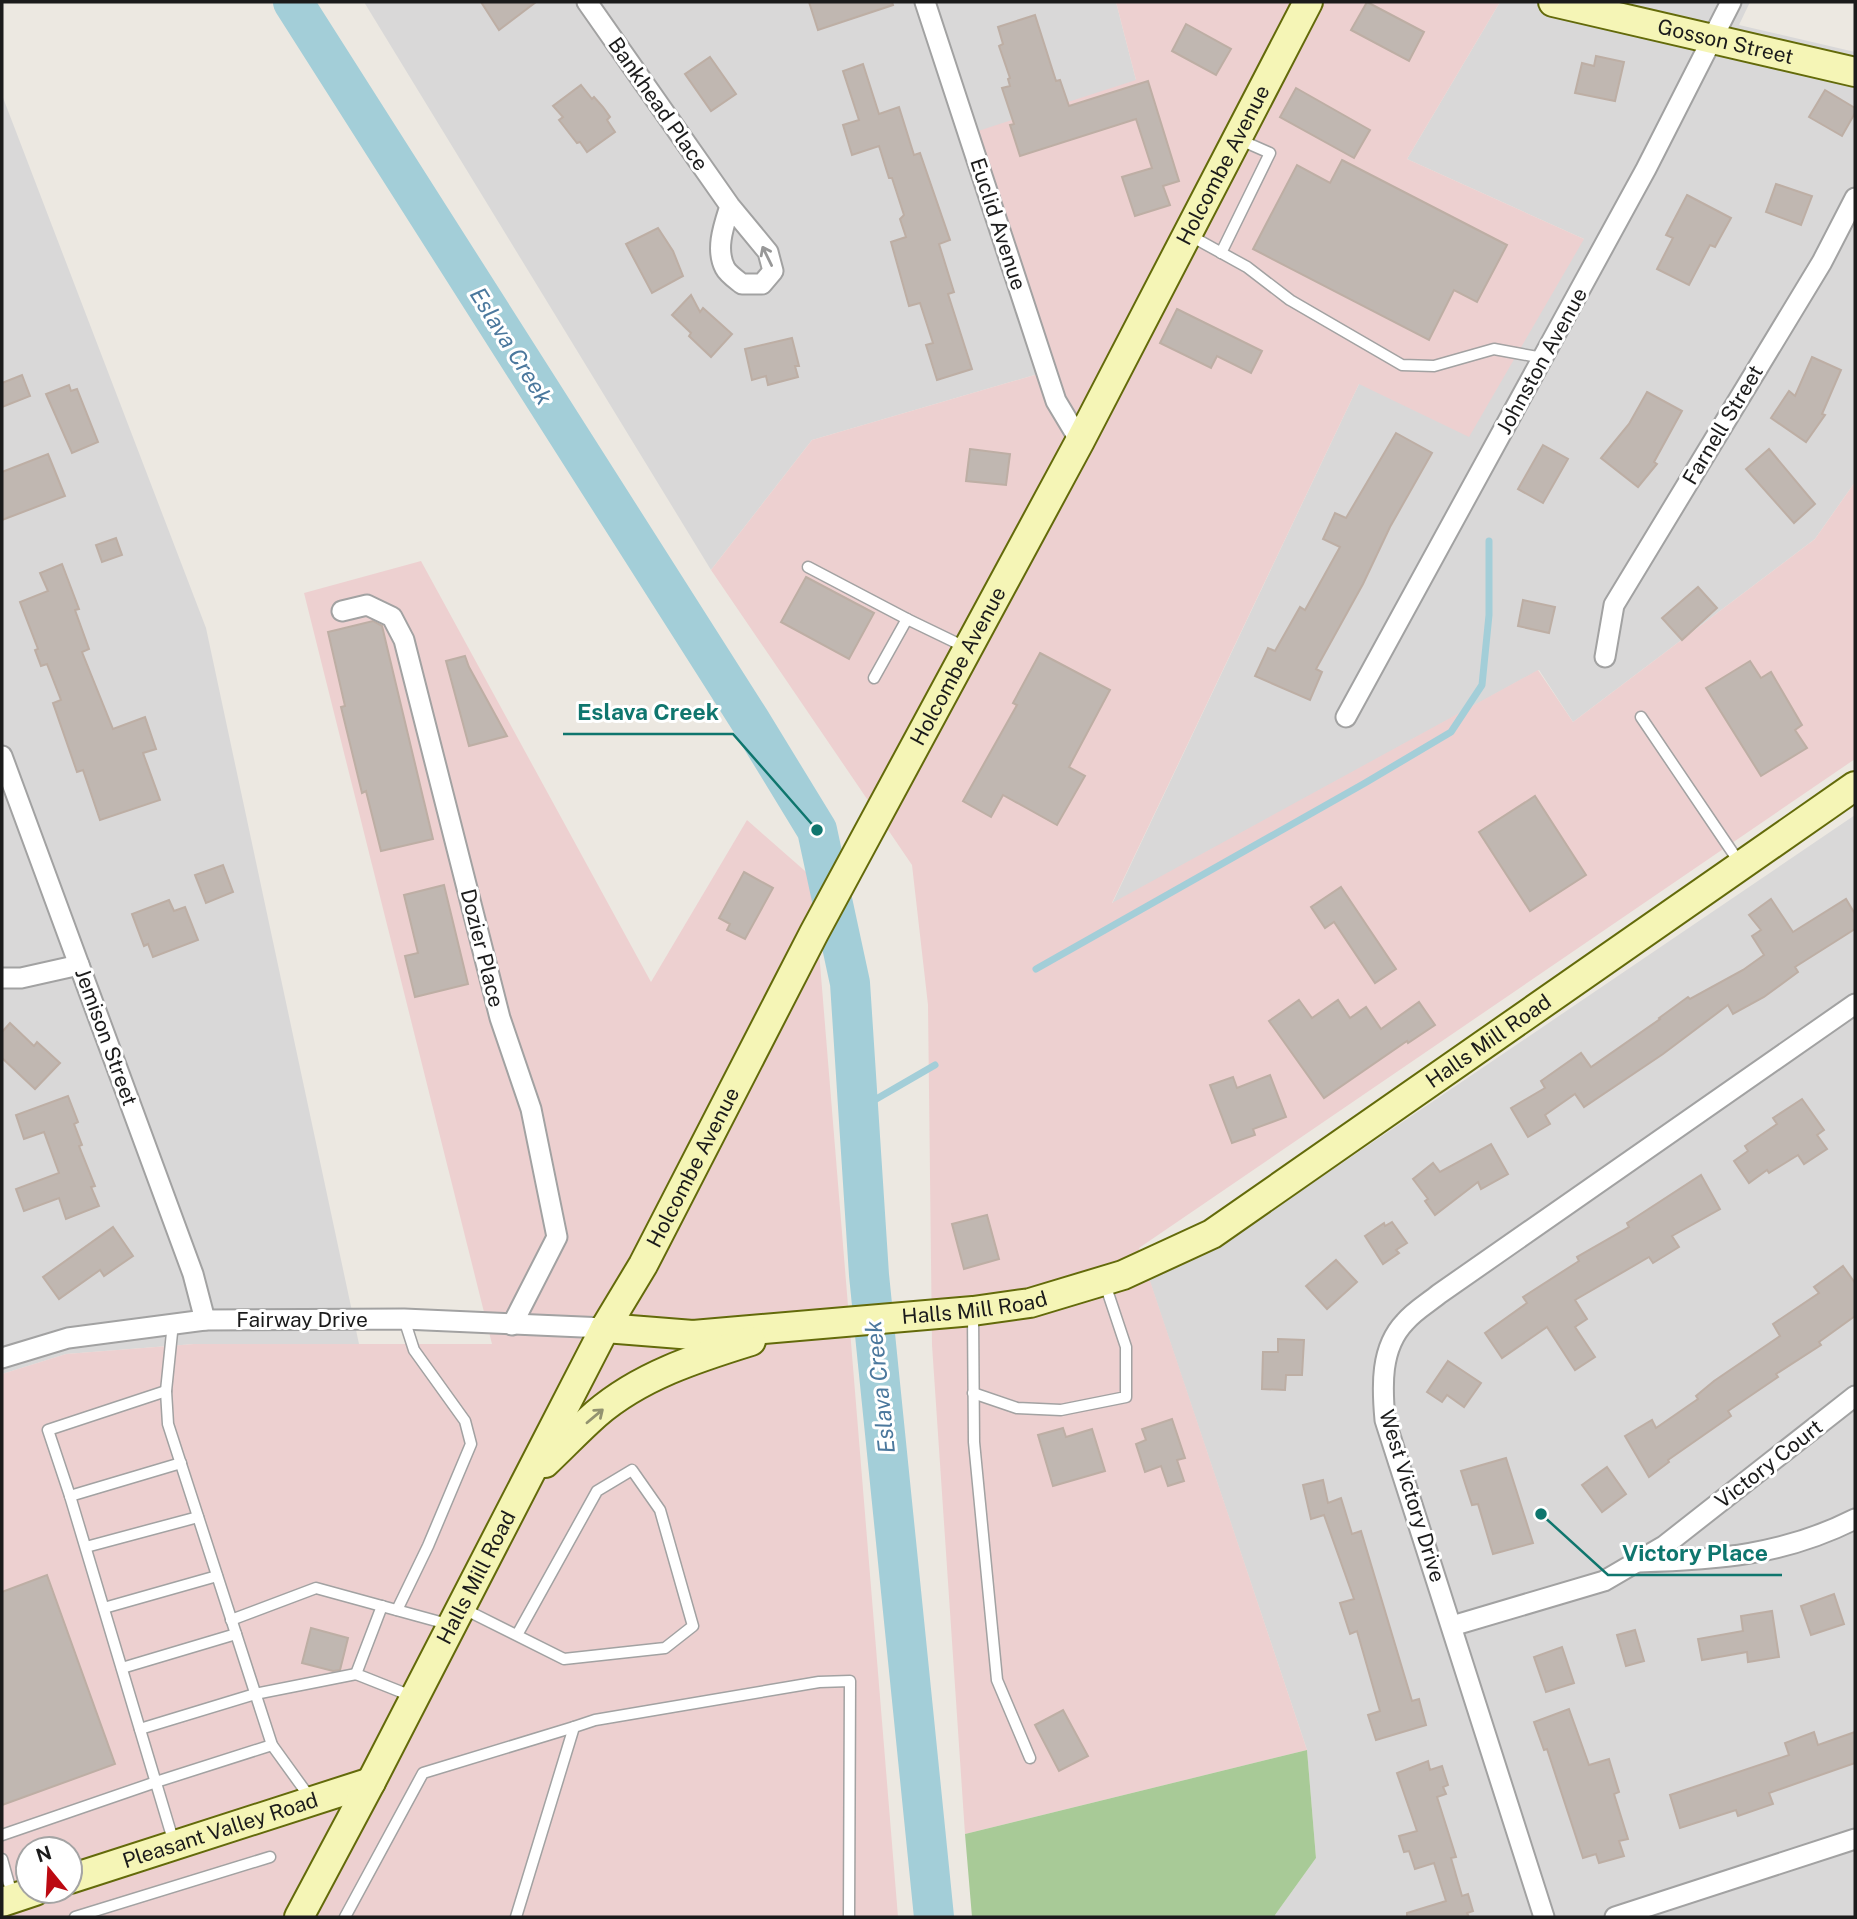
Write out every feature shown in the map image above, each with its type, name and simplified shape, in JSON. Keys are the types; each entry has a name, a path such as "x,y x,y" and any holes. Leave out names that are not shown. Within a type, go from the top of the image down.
{"street":[{"name":"Bankhead Place","path":"587,2 730,206"},
{"name":"Euclid Avenue","path":"925,2 1056,401 1080,441"},
{"name":"Holcombe Avenue","path":"605,1328 643,1265 814,933 1080,441 1308,2"},
{"name":"Gosson Street","path":"1553,2 1855,72"},
{"name":"Johnston Avenue","path":"1346,717 1646,169 1731,2"},
{"name":"Farnell Street","path":"1605,657 1614,605 1822,262 1855,198"},
{"name":"Dozier Place","path":"342,611 367,605 393,617 404,640 500,1017 531,1110 557,1237 512,1325"},
{"name":"Jemison Street","path":"2,756 193,1274 205,1320"},
{"name":"Halls Mill Road","path":"299,1917 605,1328 693,1335 973,1311 1030,1303 1123,1275 1212,1234 1855,786"},
{"path":"2,978 21,978 79,965"},
{"name":"West Victory Drive","path":"1544,1917 1385,1420 1382,1389 1389,1344 1404,1322 1439,1294 1855,1004"},
{"name":"Fairway Drive","path":"2,1358 68,1338 205,1320 404,1319 605,1328"},
{"path":"528,1479 597,1413 641,1383 681,1364 802,1324"},
{"name":"Victory Court","path":"1452,1626 1604,1581 1664,1546 1855,1396"},
{"path":"1636,1562 1708,1561 1787,1547 1828,1533 1855,1519"},
{"name":"Pleasant Valley Road","path":"84,1875 371,1782"},
{"path":"1615,1917 1855,1839"}],"lane":[{"path":"1221,253 1270,153 1238,138"},
{"path":"1189,234 1247,267 1290,300 1402,365 1434,366 1494,349 1543,358"},
{"path":"808,567 968,648"},
{"path":"874,678 907,619"},
{"path":"1641,717 1742,866"},
{"path":"973,1393 1017,1408 1061,1410 1126,1397 1126,1347 1104,1280"},
{"path":"973,1311 974,1442 997,1680 1030,1758"},
{"path":"397,1610 428,1546 471,1444 465,1421 414,1350 404,1319"},
{"path":"173,1323 166,1391 168,1424 272,1745 313,1802"},
{"path":"166,1391 48,1430 175,1845"},
{"path":"70,1496 181,1464"},
{"path":"232,1620 316,1588 397,1610 456,1616 517,1635 564,1659 665,1648 693,1626 660,1510 632,1470 597,1491 517,1635"},
{"path":"86,1547 198,1517"},
{"path":"104,1608 217,1576"},
{"path":"356,1674 382,1606"},
{"path":"122,1668 236,1634"},
{"path":"140,1729 255,1694 356,1674 415,1697"},
{"path":"345,1917 423,1773 595,1720 819,1682 850,1681 849,1917"},
{"path":"516,1917 575,1727"},
{"path":"2,1835 272,1745"},
{"path":"75,1917 270,1857"},
{"path":"2,1859 14,1892"}],"shaded area":[{"path":"364,2 1116,2 1136,80 1055,369 812,440 711,570"},
{"path":"1116,2 1500,2 1407,159 1584,239 1469,437 1359,384 1112,903 1538,670 1573,722 1815,539 1855,482 1855,759 1139,1248 1307,1750 965,1834 932,1345 928,1005 912,865 711,570 812,440 1055,369 975,132 1136,80"},
{"path":"1500,2 1750,2 1739,25 1855,52 1855,482 1815,539 1573,722 1539,670 1112,904 1359,384 1584,239 1407,159"},
{"path":"2,95 206,628 359,1344 194,1344 66,1354 2,1374"},
{"path":"421,561 651,982 747,820 813,878 898,1917 2,1917 2,1374 66,1354 194,1344 492,1344 304,593"},
{"path":"1855,815 1855,1917 1276,1917 1316,1858 1307,1750 1149,1279 1220,1246"}],"green space":[{"path":"1307,1750 1316,1858 1276,1917 972,1917 965,1834"}],"building":[{"path":"481,2 536,2 499,30"},
{"path":"809,2 892,2 893,5 818,30"},
{"path":"1367,2 1424,32 1409,61 1351,30"},
{"path":"1035,15 1056,81 1060,80 1069,106 1148,81 1179,181 1163,186 1170,205 1135,216 1122,177 1152,168 1136,119 1020,156 1010,125 1014,124 1002,88 1010,86 1010,78 999,46 1003,44 998,27"},
{"path":"1186,24 1231,49 1216,75 1172,51"},
{"path":"1596,56 1624,62 1615,101 1575,93 1582,63 1594,66"},
{"path":"710,57 736,94 711,111 685,74"},
{"path":"863,64 879,114 899,107 914,155 920,153 950,240 939,244 954,292 948,294 972,369 937,380 926,345 933,343 920,303 909,306 891,242 906,237 900,219 904,215 892,178 889,178 879,146 852,155 843,125 859,120 843,71"},
{"path":"581,85 592,99 594,97 603,107 615,132 587,152 559,120 563,117 553,106"},
{"path":"1296,88 1370,130 1354,158 1280,117"},
{"path":"1825,90 1855,108 1855,113 1842,136 1809,117"},
{"path":"1342,160 1507,245 1477,302 1454,290 1429,340 1253,249 1297,165 1330,183"},
{"path":"1776,184 1812,196 1801,225 1766,212"},
{"path":"1687,195 1731,218 1715,247 1710,245 1689,285 1657,269 1673,238 1666,235"},
{"path":"658,228 673,251 683,276 652,293 626,244"},
{"path":"691,295 700,312 703,308 732,334 711,357 672,315"},
{"path":"1177,309 1262,351 1251,373 1217,356 1211,368 1160,343"},
{"path":"792,338 799,366 795,366 798,377 768,385 766,376 752,380 745,349"},
{"path":"1812,357 1841,370 1822,414 1825,415 1806,442 1771,418 1789,391 1795,396"},
{"path":"22,375 30,396 2,407 2,383"},
{"path":"69,385 71,391 77,389 98,442 72,453 46,394"},
{"path":"1647,392 1682,411 1654,462 1657,464 1638,487 1601,458 1629,424"},
{"path":"1396,433 1432,453 1316,669 1322,672 1310,700 1255,676 1268,648 1275,651 1300,607 1305,610 1340,547 1323,539 1335,513 1346,518"},
{"path":"1543,445 1568,459 1543,503 1518,489"},
{"path":"970,449 1010,454 1006,485 966,481"},
{"path":"1769,449 1815,504 1794,523 1746,469"},
{"path":"48,454 65,496 2,520 2,472"},
{"path":"116,538 122,555 102,562 96,545"},
{"path":"62,564 79,609 75,610 89,649 82,652 113,729 145,717 156,749 143,753 160,800 100,820 83,770 77,772 53,703 61,700 47,664 41,666 35,650 38,649 20,602 48,591 40,573"},
{"path":"806,577 874,613 849,659 781,622"},
{"path":"1698,587 1717,608 1682,640 1662,618"},
{"path":"1523,600 1555,607 1549,633 1518,626"},
{"path":"373,621 382,626 433,839 381,851 366,791 362,793 341,707 345,706 328,632"},
{"path":"1040,653 1110,690 1069,767 1085,776 1057,825 1003,795 991,817 963,801 1017,705 1013,703"},
{"path":"465,656 507,736 469,746 446,661"},
{"path":"1750,661 1761,678 1771,672 1802,725 1795,730 1807,748 1761,776 1706,688"},
{"path":"1535,796 1586,875 1530,911 1479,832"},
{"path":"223,865 233,892 206,903 195,875"},
{"path":"744,872 773,888 745,939 727,930 730,924 719,918"},
{"path":"444,885 468,984 415,997 405,956 418,953 404,895"},
{"path":"1341,887 1396,969 1375,983 1334,922 1325,928 1311,907"},
{"path":"1771,899 1793,932 1846,899 1855,914 1855,929 1795,967 1798,972 1764,997 1733,1014 1728,1005 1663,1054 1584,1107 1575,1094 1545,1115 1550,1124 1528,1137 1511,1108 1545,1088 1541,1081 1581,1053 1591,1067 1688,997 1690,999 1743,970 1764,955 1752,936 1761,930 1749,915"},
{"path":"169,900 174,911 185,907 198,940 153,957 148,944 144,946 132,914"},
{"path":"1299,1000 1312,1018 1338,1000 1350,1018 1366,1007 1381,1029 1419,1002 1435,1025 1324,1098 1269,1021"},
{"path":"10,1023 34,1046 37,1042 60,1063 35,1089 2,1058 2,1032"},
{"path":"1270,1075 1286,1117 1253,1129 1255,1135 1232,1143 1210,1085 1233,1077 1237,1088"},
{"path":"68,1096 78,1122 74,1124 82,1145 79,1146 95,1186 91,1187 99,1206 66,1219 59,1198 24,1211 16,1189 59,1173 44,1132 24,1139 16,1115"},
{"path":"1802,1099 1824,1130 1817,1135 1827,1149 1804,1164 1798,1155 1769,1173 1767,1170 1749,1183 1734,1161 1748,1151 1745,1146 1777,1124 1773,1118"},
{"path":"1491,1144 1508,1174 1481,1189 1478,1182 1435,1215 1425,1201 1428,1199 1413,1179 1433,1163 1440,1172"},
{"path":"1701,1175 1720,1209 1672,1236 1679,1247 1653,1263 1649,1257 1575,1300 1587,1319 1575,1327 1595,1357 1575,1370 1547,1327 1502,1358 1485,1333 1527,1303 1523,1297 1579,1261 1577,1257 1629,1227 1627,1223"},
{"path":"987,1215 999,1259 964,1269 952,1224"},
{"path":"1392,1222 1407,1243 1396,1250 1399,1253 1383,1264 1365,1236 1384,1223 1385,1226"},
{"path":"113,1227 133,1256 104,1276 100,1270 59,1299 43,1277"},
{"path":"1336,1260 1357,1282 1327,1309 1306,1286"},
{"path":"1843,1266 1855,1283 1855,1316 1819,1342 1821,1345 1776,1374 1778,1377 1728,1411 1731,1416 1668,1460 1669,1462 1649,1477 1625,1436 1652,1420 1656,1428 1698,1399 1696,1396 1714,1381 1780,1336 1773,1324 1819,1293 1814,1287"},
{"path":"1278,1339 1304,1340 1302,1375 1286,1375 1285,1390 1262,1389 1263,1352 1278,1352"},
{"path":"1448,1361 1481,1383 1464,1407 1447,1395 1442,1402 1427,1392"},
{"path":"1172,1419 1185,1458 1177,1460 1184,1481 1168,1486 1161,1466 1145,1472 1136,1444 1146,1440 1142,1429"},
{"path":"1063,1428 1066,1437 1092,1429 1105,1471 1053,1486 1038,1435"},
{"path":"1506,1458 1533,1543 1493,1554 1478,1504 1472,1505 1461,1471"},
{"path":"1607,1467 1626,1494 1602,1512 1582,1485"},
{"path":"1323,1480 1328,1503 1341,1498 1352,1534 1361,1531 1412,1701 1419,1699 1426,1725 1376,1740 1368,1715 1380,1711 1357,1631 1350,1634 1340,1603 1354,1599 1324,1515 1311,1519 1303,1485"},
{"path":"47,1575 115,1764 2,1805 2,1592"},
{"path":"1834,1594 1844,1624 1811,1635 1801,1606"},
{"path":"1772,1611 1779,1657 1748,1662 1747,1652 1702,1660 1698,1639 1743,1631 1741,1616"},
{"path":"311,1628 348,1638 340,1670 333,1671 302,1663"},
{"path":"1635,1630 1644,1661 1626,1666 1617,1635"},
{"path":"1562,1647 1574,1683 1546,1692 1534,1657"},
{"path":"1569,1709 1589,1765 1609,1759 1619,1792 1614,1794 1628,1839 1619,1841 1624,1856 1599,1863 1596,1854 1583,1858 1547,1749 1544,1750 1534,1722"},
{"path":"1063,1710 1088,1756 1059,1771 1035,1725"},
{"path":"1814,1732 1818,1745 1855,1732 1855,1763 1769,1793 1773,1804 1738,1816 1736,1810 1680,1828 1670,1795 1789,1755 1785,1743"},
{"path":"1428,1761 1430,1770 1442,1766 1448,1785 1443,1787 1446,1794 1437,1797 1456,1857 1451,1858 1462,1896 1468,1894 1473,1911 1467,1913 1469,1917 1407,1917 1407,1913 1446,1901 1434,1863 1415,1869 1409,1851 1404,1852 1399,1836 1417,1831 1397,1773"}],"waterway":[{"name":"Eslava Creek","path":"293,2 817,830 850,983 869,1275 934,1917"},
{"path":"1036,969 1451,732 1482,685 1489,615 1489,541"},
{"path":"859,1109 935,1065"}],"place":[{"name":"Eslava Creek","path":"817,830"},
{"name":"Victory Place","path":"1541,1514"}]}
